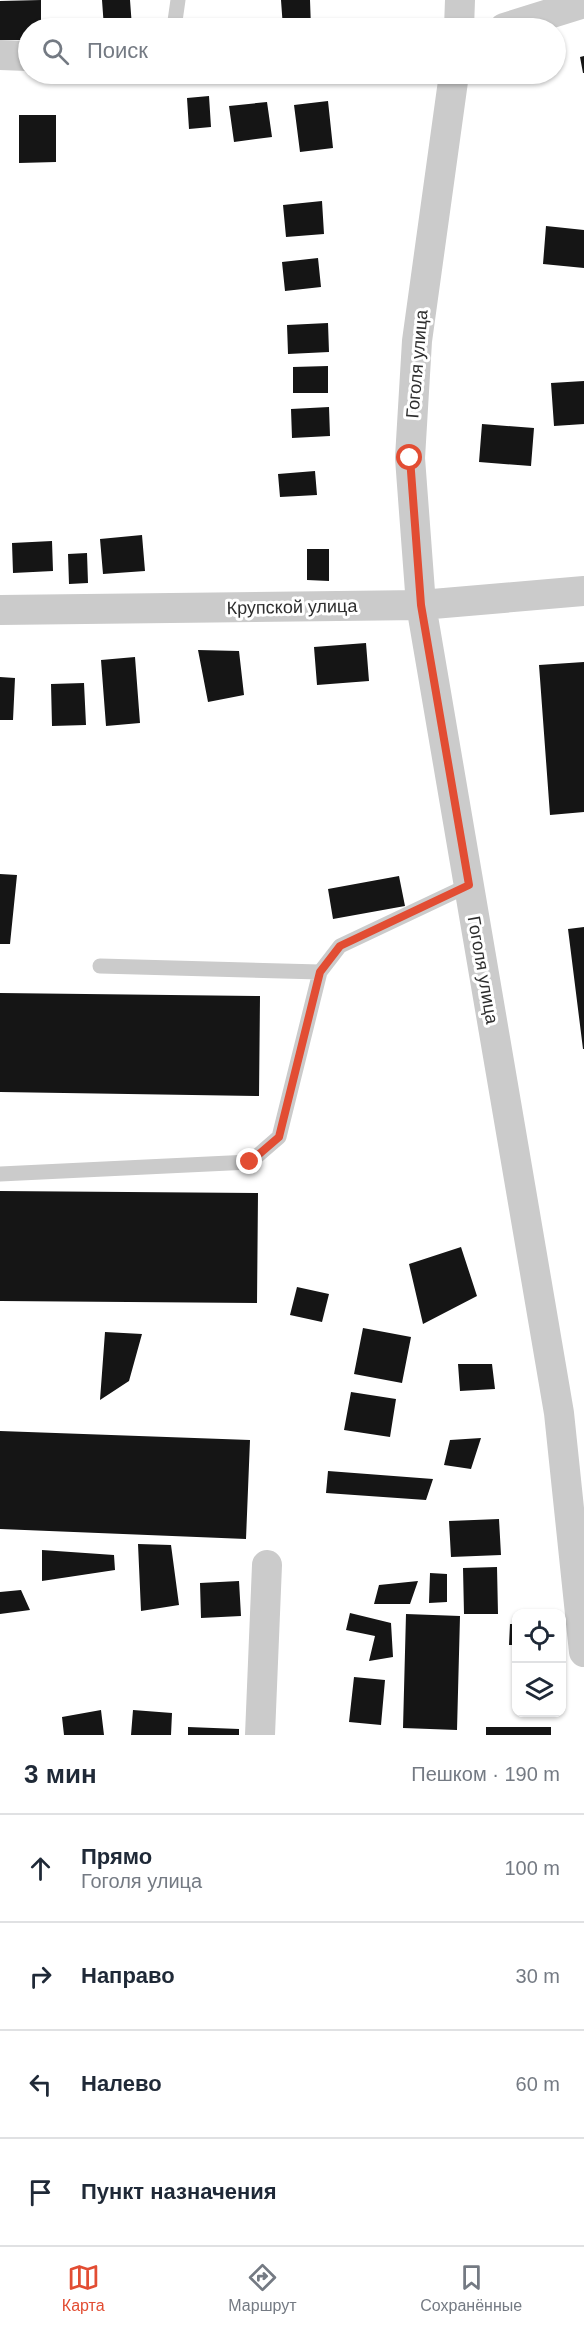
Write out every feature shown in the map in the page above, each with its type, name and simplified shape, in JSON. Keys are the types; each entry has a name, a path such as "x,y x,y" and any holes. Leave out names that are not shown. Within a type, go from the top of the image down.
{"street":[{"path":"459,18 460,0"},
{"path":"536,18 584,3"},
{"path":"0,55 18,56"},
{"name":"Гоголя улица","path":"453,84 417,341 410,458 421,605 559,1413 584,1652"},
{"name":"Крупской улица","path":"0,610 421,605 584,591"},
{"path":"260,1735 267,1565"}],"lane":[{"path":"175,18 178,0"},
{"path":"0,1174 250,1162 279,1137 320,972 340,946 469,885"},
{"path":"100,966 320,972"}],"building":[{"path":"41,0 41,18 18,18 18,40 0,40 0,1"},
{"path":"102,0 130,0 131,18 103,18"},
{"path":"281,0 310,0 311,18 282,18"},
{"path":"584,56 584,73 583,73 580,57"},
{"path":"209,96 211,127 189,129 187,98"},
{"path":"328,101 333,148 300,152 294,105"},
{"path":"267,102 272,137 234,142 229,106"},
{"path":"19,115 56,115 56,162 19,163"},
{"path":"322,201 324,234 286,237 283,205"},
{"path":"546,226 584,230 584,268 543,264"},
{"path":"318,258 321,287 285,291 282,262"},
{"path":"328,323 329,352 288,354 287,325"},
{"path":"328,366 328,393 293,393 293,367"},
{"path":"584,381 584,424 554,426 551,383"},
{"path":"329,407 330,436 292,438 291,409"},
{"path":"482,424 534,428 531,466 479,462"},
{"path":"315,471 317,495 280,497 278,474"},
{"path":"142,535 145,571 103,574 100,539"},
{"path":"52,541 53,571 13,573 12,543"},
{"path":"307,549 329,549 329,581 307,580"},
{"path":"87,553 88,583 69,584 68,554"},
{"path":"366,643 369,681 317,685 314,647"},
{"path":"198,650 239,651 244,695 208,702"},
{"path":"135,657 140,723 106,726 101,660"},
{"path":"584,662 584,812 550,815 539,665"},
{"path":"0,677 15,678 13,720 0,720"},
{"path":"84,683 86,725 52,726 51,684"},
{"path":"0,874 17,875 10,944 0,944"},
{"path":"399,876 405,906 333,919 328,889"},
{"path":"584,927 584,1049 583,1049 568,929"},
{"path":"0,993 260,996 259,1096 0,1092"},
{"path":"0,1191 258,1193 257,1303 0,1301"},
{"path":"461,1247 477,1296 423,1324 409,1264"},
{"path":"297,1287 329,1294 322,1322 290,1315"},
{"path":"363,1328 411,1337 402,1383 354,1374"},
{"path":"105,1332 142,1334 129,1381 100,1400"},
{"path":"458,1364 492,1364 495,1389 460,1391"},
{"path":"351,1392 396,1399 390,1437 344,1430"},
{"path":"0,1431 250,1440 246,1539 0,1529"},
{"path":"481,1438 471,1469 444,1465 450,1440"},
{"path":"328,1471 433,1479 426,1500 326,1493"},
{"path":"499,1519 501,1555 451,1557 449,1521"},
{"path":"138,1544 171,1545 179,1605 141,1611"},
{"path":"42,1550 114,1555 115,1570 42,1581"},
{"path":"497,1567 498,1614 464,1614 463,1568"},
{"path":"430,1573 447,1574 447,1602 429,1603"},
{"path":"239,1581 241,1616 201,1618 200,1583"},
{"path":"418,1581 410,1604 374,1604 379,1585"},
{"path":"21,1590 30,1610 0,1614 0,1592"},
{"path":"350,1613 391,1623 393,1657 369,1661 375,1636 346,1630"},
{"path":"406,1614 460,1616 457,1730 403,1728"},
{"path":"510,1624 512,1624 512,1645 509,1645"},
{"path":"354,1677 385,1680 381,1725 349,1722"},
{"path":"101,1710 104,1735 64,1735 62,1717"},
{"path":"133,1710 172,1713 171,1735 131,1735"},
{"path":"188,1727 239,1729 239,1735 188,1735"},
{"path":"486,1727 551,1727 551,1735 486,1735"}],"route":[{"path":"250,1162 279,1137 320,972 340,946 469,885 421,605 410,458"}]}
